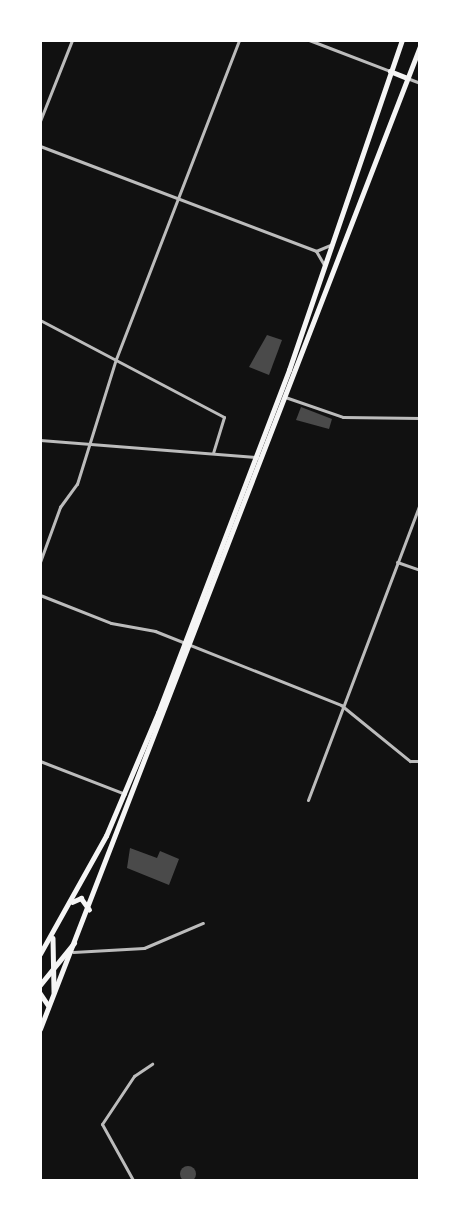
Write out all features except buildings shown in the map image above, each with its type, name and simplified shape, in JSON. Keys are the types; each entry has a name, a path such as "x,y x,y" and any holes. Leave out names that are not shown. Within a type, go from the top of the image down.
{"main road":[{"path":"40,1029 73,952 192,645 259,458 402,40"},
{"path":"40,954 54,933 125,795 285,397 420,46"},
{"path":"390,71 407,78"},
{"path":"70,903 81,898 89,909"},
{"path":"54,933 54,994"},
{"path":"40,986 54,971 79,936"},
{"path":"40,993 49,1008"}],"street":[{"path":"40,121 72,40"},
{"path":"40,562 90,443 116,359 239,40"},
{"path":"309,40 390,71"},
{"path":"407,78 420,83"},
{"path":"40,146 316,251 324,265"},
{"path":"316,251 330,245"},
{"path":"40,320 224,417 213,452"},
{"path":"285,397 343,417 420,418"},
{"path":"40,440 213,452 259,458"},
{"path":"308,800 341,705 420,504"},
{"path":"397,562 420,570"},
{"path":"40,595 111,623 145,627 341,705 410,761 420,761"},
{"path":"40,761 125,795"},
{"path":"73,952 144,948 203,923"},
{"path":"133,1180 102,1124 134,1076 152,1064"}]}
